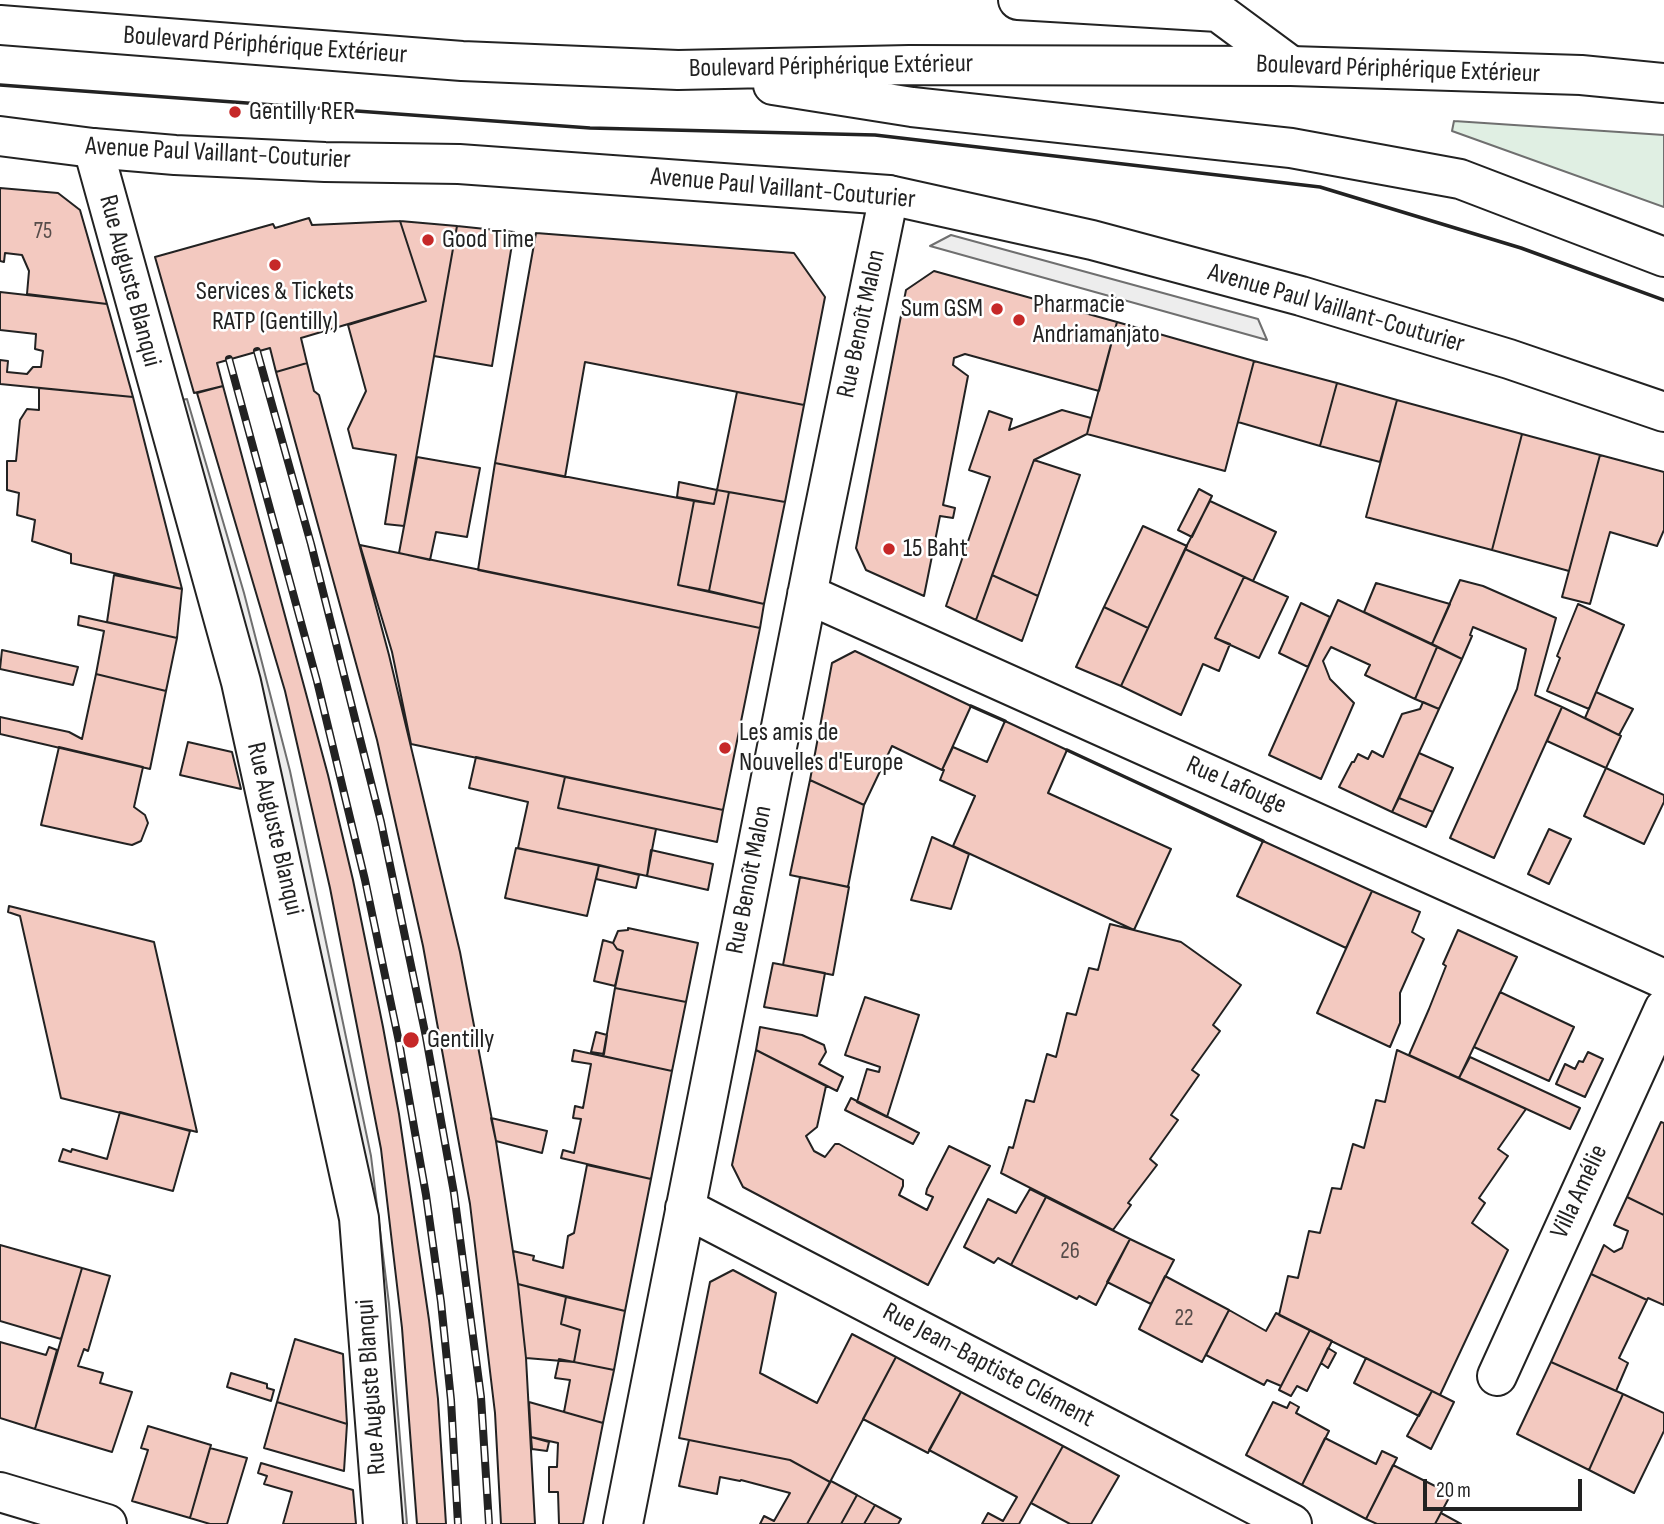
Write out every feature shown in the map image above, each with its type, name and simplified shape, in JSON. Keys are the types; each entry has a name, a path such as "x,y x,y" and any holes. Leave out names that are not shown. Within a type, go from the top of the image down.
{"main road":[{"path":"1018,0 1217,12 1291,66"},
{"name":"Boulevard Périphérique Extérieur","path":"0,25 462,61 678,70 909,65 1291,66 1581,75 1664,83"},
{"path":"678,70 912,107 1291,148 1460,179 1664,257"},
{"name":"Avenue Paul Vaillant-Couturier","path":"0,136 93,148 232,159 459,164 889,195 1092,240 1301,296 1509,359 1664,412"},
{"name":"Rue Auguste Blanqui","path":"93,148 241,682 359,1218 383,1524"},
{"name":"Rue Benoît Malon","path":"622,1524 889,195"},
{"name":"Rue Lafouge","path":"807,594 1664,979"},
{"name":"Villa Amélie","path":"1497,1376 1664,1009"},
{"name":"Rue Jean-Baptiste Clément","path":"685,1208 1292,1524"},
{"path":"0,1492 107,1524"}],"green space":[{"path":"1454,121 1664,135 1664,207 1452,131"}],"shaded area":[{"path":"951,235 1258,319 1267,340 930,246"},
{"path":"187,399 244,593 290,771 371,1156 389,1304 407,1524 389,1524 376,1365 171,402"}],"building":[{"path":"0,188 58,193 80,210 107,304 27,294 29,271 22,255 5,253 4,262 0,261"},
{"path":"309,218 312,225 400,221 426,301 301,338 307,363 276,372 270,348 217,363 223,386 194,393 155,257 273,224 275,228"},
{"path":"400,221 457,226 404,526 385,524 396,455 353,448 348,429 366,391 348,325 426,301"},
{"path":"457,226 514,232 492,366 434,356"},
{"path":"536,233 794,253 825,297 804,405 585,362 565,477 495,463"},
{"path":"934,271 1117,322 1099,391 965,354 954,358 953,365 968,376 943,505 955,508 953,518 940,516 924,596 866,570 856,548 906,290"},
{"path":"0,292 107,304 133,397 0,384 0,360 8,361 7,372 27,374 33,367 41,367 43,351 35,349 36,334 0,330"},
{"path":"1117,322 1254,361 1225,471 1087,434"},
{"path":"1254,361 1337,383 1320,446 1238,422"},
{"path":"307,363 314,391 319,395 389,655 460,952 496,1141 518,1284 526,1358 535,1524 501,1524 495,1413 470,1204 423,946 377,740 276,372"},
{"path":"1337,383 1397,400 1380,462 1320,446"},
{"path":"223,386 328,775 383,1027 399,1114 429,1320 438,1399 446,1524 417,1524 402,1328 381,1149 330,888 285,691 197,393"},
{"path":"39,388 133,397 182,589 71,563 71,554 32,541 35,520 17,515 19,493 7,490 7,461 16,461 20,420 27,409 39,410"},
{"path":"737,392 804,405 785,502 717,490"},
{"path":"1397,400 1522,434 1492,550 1366,517"},
{"path":"1062,410 1091,418 1087,434 1034,460 976,620 946,606 990,477 969,470 989,411 1012,419 1009,430"},
{"path":"1522,434 1600,455 1569,571 1492,550"},
{"path":"1600,455 1664,472 1664,530 1657,546 1610,532 1590,604 1562,597"},
{"path":"417,457 480,468 467,537 436,532 430,560 399,553"},
{"path":"1034,460 1080,475 1038,596 992,575"},
{"path":"495,463 694,501 678,585 764,604 760,628 478,570"},
{"path":"679,482 717,490 714,504 677,497"},
{"path":"1199,489 1212,496 1192,537 1178,530"},
{"path":"717,490 729,492 709,591 678,585 694,501 714,504"},
{"path":"729,492 785,502 764,604 709,591"},
{"path":"1210,501 1276,532 1253,581 1185,549"},
{"path":"1143,526 1187,546 1148,628 1104,607"},
{"path":"360,545 760,628 723,810 411,744 392,652"},
{"path":"1185,549 1244,577 1215,638 1230,644 1219,671 1203,664 1181,715 1121,686"},
{"path":"114,575 182,589 177,638 107,622"},
{"path":"992,575 1038,596 1022,641 976,620"},
{"path":"1244,577 1288,597 1259,658 1215,638"},
{"path":"1460,580 1483,586 1556,618 1535,695 1562,707 1494,858 1450,838 1517,689 1526,649 1473,627 1462,659 1432,644"},
{"path":"1376,583 1450,604 1432,644 1364,612"},
{"path":"1338,600 1437,647 1415,699 1365,675 1370,665 1331,647 1323,661 1330,679 1354,703 1321,779 1269,755"},
{"path":"1301,603 1330,617 1308,667 1279,653"},
{"path":"1578,604 1624,625 1589,709 1547,691 1560,658 1557,656"},
{"path":"1104,607 1148,628 1121,686 1076,667"},
{"path":"79,616 177,638 166,691 96,674 104,631 78,625"},
{"path":"1437,647 1462,659 1439,709 1415,699"},
{"path":"2,650 78,667 73,685 0,669"},
{"path":"855,651 971,706 942,770 892,746 864,805 810,780 832,663"},
{"path":"96,674 166,691 150,769 0,734 0,717 69,732 82,739"},
{"path":"1596,692 1633,709 1619,735 1585,718"},
{"path":"1423,702 1439,709 1392,812 1339,787 1358,754 1368,759 1372,751 1383,757 1402,714 1420,709"},
{"path":"1562,707 1621,736 1606,768 1547,741"},
{"path":"1005,721 1067,750 1048,793 1171,849 1134,930 953,846 975,796 940,780 942,770 953,747 987,762"},
{"path":"188,742 232,752 241,789 180,775"},
{"path":"59,747 143,767 134,807 145,815 148,823 141,841 132,845 41,825"},
{"path":"1419,753 1453,768 1433,812 1399,798"},
{"path":"476,757 565,777 558,808 656,829 647,876 518,848 528,802 469,788"},
{"path":"1606,768 1664,795 1664,802 1644,844 1584,816"},
{"path":"565,777 723,810 717,842 558,808"},
{"path":"810,780 864,805 848,887 790,875"},
{"path":"1399,798 1433,812 1426,827 1392,812"},
{"path":"1549,829 1571,839 1549,884 1528,874"},
{"path":"932,837 969,854 951,909 911,900"},
{"path":"1263,841 1372,891 1346,948 1237,896"},
{"path":"516,848 599,865 587,916 505,898"},
{"path":"651,850 713,864 708,890 647,876"},
{"path":"599,865 639,875 636,888 596,879"},
{"path":"800,877 849,887 833,975 783,965"},
{"path":"1372,891 1420,912 1412,932 1424,939 1400,993 1400,1023 1390,1047 1317,1013"},
{"path":"9,906 154,942 197,1132 61,1098 20,916 8,912"},
{"path":"1110,924 1181,942 1241,985 1213,1025 1220,1031 1192,1070 1199,1075 1171,1115 1178,1120 1150,1159 1157,1165 1128,1203 1131,1205 1113,1230 1001,1173 1009,1147 1013,1148 1026,1100 1034,1102 1047,1054 1056,1057 1067,1013 1076,1015 1089,968 1098,970"},
{"path":"628,928 698,943 686,1002 615,988 623,951 617,949 613,943 618,931"},
{"path":"1458,930 1517,957 1459,1078 1409,1055"},
{"path":"603,940 613,943 617,949 623,951 615,986 594,981"},
{"path":"773,963 825,973 817,1016 764,1007"},
{"path":"615,988 686,1002 672,1071 603,1056"},
{"path":"1500,992 1574,1027 1549,1081 1474,1047"},
{"path":"865,997 919,1015 887,1117 857,1102 867,1069 879,1072 880,1067 845,1055"},
{"path":"760,1027 802,1035 824,1045 826,1052 819,1064 843,1077 837,1091 756,1050"},
{"path":"596,1032 607,1035 604,1054 591,1052"},
{"path":"574,1050 672,1071 651,1179 561,1158 563,1150 574,1153 581,1119 573,1118 575,1106 583,1108 591,1064 572,1061"},
{"path":"756,1050 826,1086 817,1127 806,1136 814,1151 825,1157 835,1144 839,1144 903,1180 899,1195 927,1210 933,1197 926,1194 927,1189 949,1146 990,1166 928,1285 743,1187 732,1165"},
{"path":"1397,1050 1526,1109 1498,1149 1508,1156 1479,1198 1485,1203 1472,1223 1508,1250 1440,1395 1279,1315 1288,1276 1298,1278 1309,1231 1320,1233 1332,1188 1341,1189 1353,1144 1364,1148 1376,1100 1385,1102"},
{"path":"1588,1052 1603,1059 1585,1097 1556,1084 1565,1064 1575,1069 1579,1061 1583,1062"},
{"path":"1470,1057 1580,1108 1570,1129 1459,1078"},
{"path":"851,1098 919,1133 913,1144 845,1110"},
{"path":"120,1112 190,1131 173,1191 59,1161 63,1149 107,1159"},
{"path":"491,1118 547,1131 542,1153 496,1141"},
{"path":"1661,1122 1664,1123 1664,1215 1627,1197"},
{"path":"587,1165 651,1179 625,1311 518,1284 513,1251 563,1268 568,1236 574,1233"},
{"path":"1030,1189 1046,1197 1011,1265 998,1258 994,1263 964,1247 988,1199 1016,1213"},
{"path":"1046,1197 1130,1239 1096,1305 1079,1296 1077,1299 1011,1265"},
{"path":"1627,1197 1664,1215 1664,1305 1591,1274 1604,1245 1614,1252 1622,1248 1628,1231 1614,1225"},
{"path":"1130,1239 1174,1260 1151,1304 1107,1282"},
{"path":"0,1245 82,1268 61,1339 0,1321"},
{"path":"82,1268 110,1276 88,1351 84,1349 78,1366 103,1373 100,1383 132,1392 112,1452 35,1429"},
{"path":"733,1270 776,1293 760,1373 817,1403 852,1334 896,1357 830,1482 790,1460 679,1438 710,1282"},
{"path":"1591,1274 1647,1300 1619,1358 1628,1363 1616,1391 1551,1362"},
{"path":"1165,1276 1229,1310 1202,1362 1139,1329"},
{"path":"518,1284 566,1297 561,1324 580,1330 574,1362 526,1358"},
{"path":"566,1297 625,1311 614,1370 574,1362 580,1330 561,1324"},
{"path":"1229,1310 1266,1331 1276,1313 1310,1330 1281,1386 1267,1380 1264,1385 1206,1355"},
{"path":"1310,1330 1332,1341 1307,1391 1297,1386 1291,1396 1279,1390"},
{"path":"295,1339 343,1354 347,1424 277,1402"},
{"path":"0,1342 46,1355 49,1347 57,1350 35,1429 0,1418"},
{"path":"1328,1348 1336,1353 1328,1368 1321,1363"},
{"path":"896,1357 961,1392 928,1453 863,1419"},
{"path":"1366,1358 1432,1391 1419,1416 1354,1383"},
{"path":"559,1359 614,1370 603,1423 564,1412 570,1380 555,1378"},
{"path":"1551,1362 1623,1394 1589,1470 1517,1434"},
{"path":"231,1373 267,1384 267,1388 274,1390 271,1401 227,1387"},
{"path":"1432,1391 1454,1402 1431,1449 1407,1436"},
{"path":"961,1392 1063,1446 1019,1524 982,1524 988,1513 1003,1521 1017,1497 929,1450"},
{"path":"1623,1394 1664,1413 1664,1431 1634,1493 1589,1470"},
{"path":"277,1402 347,1424 344,1471 264,1448"},
{"path":"529,1402 603,1423 583,1524 559,1524 558,1492 549,1492 549,1467 557,1467 558,1443 531,1437"},
{"path":"1273,1402 1287,1408 1290,1402 1299,1407 1296,1413 1329,1431 1302,1485 1246,1455"},
{"path":"148,1426 211,1445 190,1518 132,1501 148,1450 141,1448"},
{"path":"531,1437 549,1442 547,1451 532,1449"},
{"path":"1325,1438 1376,1464 1382,1451 1397,1458 1366,1519 1302,1485"},
{"path":"689,1440 790,1460 830,1482 807,1524 760,1524 764,1516 774,1521 790,1493 720,1477 717,1494 679,1486"},
{"path":"1063,1446 1119,1476 1091,1524 1070,1524 1031,1503"},
{"path":"210,1448 247,1458 227,1524 210,1524 190,1518"},
{"path":"261,1463 353,1490 356,1524 283,1524 292,1492 264,1484 267,1476 258,1473"},
{"path":"1393,1465 1451,1494 1435,1524 1377,1524 1366,1519"},
{"path":"831,1481 857,1495 841,1524 807,1524"},
{"path":"857,1495 875,1505 864,1524 841,1524"},
{"path":"875,1505 901,1519 898,1524 864,1524"},
{"path":"1441,1513 1461,1524 1435,1524"}],"railway":[{"path":"257,351 311,544 381,822 426,1037 454,1193 481,1397 489,1524"},
{"path":"229,359 317,681 365,880 399,1042 426,1195 441,1302 451,1400 458,1524"}],"wall":[{"path":"0,85 590,128 875,135 1320,187 1521,248 1664,300"},
{"path":"971,706 1005,721"},
{"path":"1067,750 1263,841"}],"place":[{"name":"Gentilly RER","path":"235,112"},
{"name":"Good Time","path":"428,240"},
{"name":"Services & Tickets RATP (Gentilly)","path":"275,265"},
{"name":"Sum GSM","path":"997,309"},
{"name":"Pharmacie Andriamanjato","path":"1019,320"},
{"name":"15 Baht","path":"889,549"},
{"name":"Les amis de Nouvelles d'Europe","path":"725,748"},
{"name":"Gentilly","path":"411,1040"}]}
